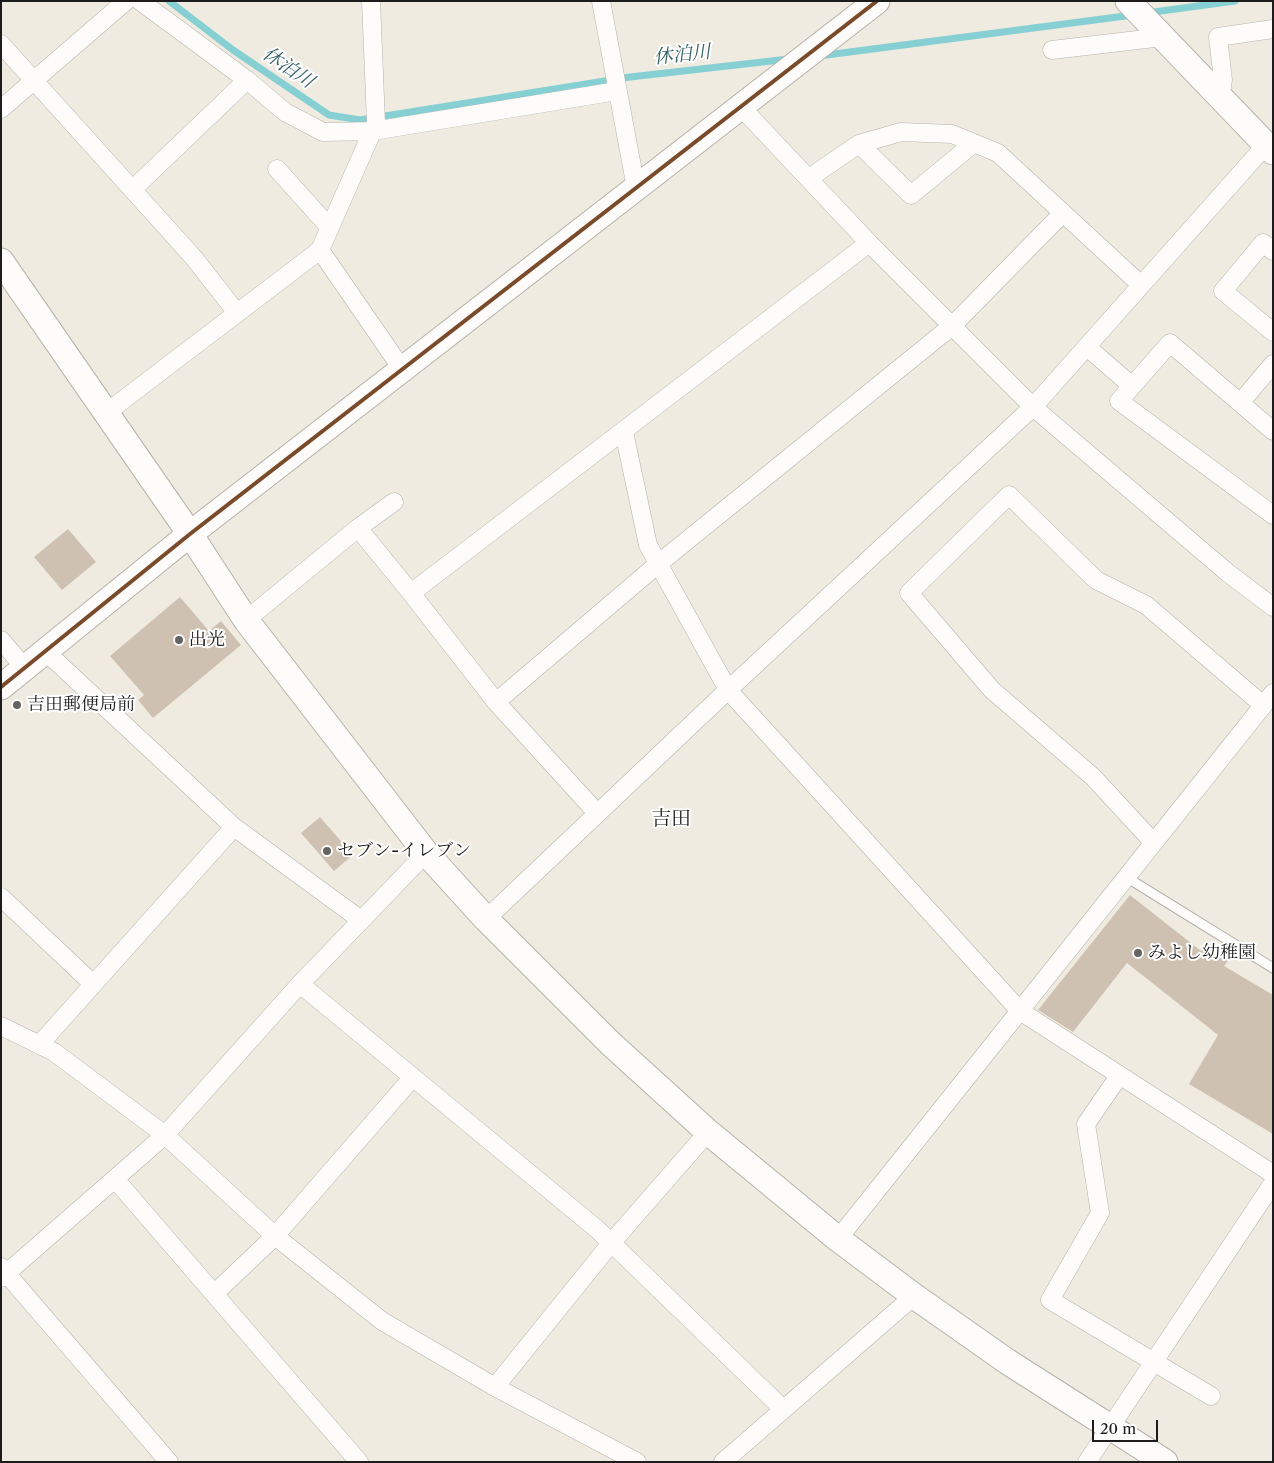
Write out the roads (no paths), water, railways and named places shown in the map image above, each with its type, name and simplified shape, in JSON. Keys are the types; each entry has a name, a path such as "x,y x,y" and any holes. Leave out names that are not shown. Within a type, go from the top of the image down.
{"street":[{"path":"1,109 126,1"},
{"path":"140,1 247,80 285,112 322,132 375,127 617,91"},
{"path":"106,413 320,250 375,127 376,97 371,1"},
{"path":"601,1 636,188"},
{"path":"1,687 190,534 877,1"},
{"path":"486,919 728,690 1033,407 1141,285 1269,149 1131,4"},
{"path":"1220,98 1223,80 1218,37 1273,29"},
{"path":"1052,50 1159,34"},
{"path":"1,44 133,188 194,258 237,314"},
{"path":"133,188 247,80"},
{"path":"741,107 869,243 1033,407 1228,573 1273,607"},
{"path":"809,178 859,144 901,132 952,134 998,153 1141,285"},
{"path":"859,144 911,195 974,142"},
{"path":"277,169 330,228"},
{"path":"496,702 658,564 952,326 1063,213"},
{"path":"410,594 869,243"},
{"path":"1273,251 1263,243 1223,291 1273,332"},
{"path":"320,250 402,369"},
{"path":"1,261 190,534 246,620 426,853 486,919 610,1042 708,1132 838,1239 914,1296 1008,1362 1165,1462"},
{"path":"1273,431 1170,343 1119,401 1273,515"},
{"path":"1087,346 1132,386"},
{"path":"1240,403 1273,364"},
{"path":"624,432 648,545 728,690 1020,1011 1273,1174"},
{"path":"838,1239 1154,843 1268,699 1146,605 1096,580 1009,495 909,593 992,690 1092,776 1154,843"},
{"path":"246,620 358,528 394,502"},
{"path":"358,528 496,702 597,813"},
{"path":"1,640 25,668"},
{"path":"45,651 234,827 361,920"},
{"path":"40,1045 234,827"},
{"path":"169,1462 3,1273 165,1135 300,984 426,853"},
{"path":"1,897 93,984"},
{"path":"300,984 612,1242 783,1409"},
{"path":"1,1026 54,1052 165,1135 275,1236 382,1321 495,1387 638,1462"},
{"path":"1119,1076 1086,1124 1100,1213 1050,1300 1211,1396"},
{"path":"214,1294 275,1236 413,1078"},
{"path":"495,1387 612,1242 708,1132"},
{"path":"115,1179 359,1462"},
{"path":"1087,1462 1273,1183"},
{"path":"724,1462 914,1296"}],"lane":[{"path":"1126,877 1273,968"}],"waterway":[{"name":"休泊川","path":"169,1 233,50 329,115 360,120 630,77 789,59"},
{"name":"休泊川","path":"1146,13 1235,1"},
{"name":"休泊川","path":"819,56 1133,15"}],"place":[{"name":"出光","path":"179,640"},
{"name":"吉田郵便局前","path":"17,705"},
{"name":"セブン-イレブン","path":"327,851"},
{"name":"みよし幼稚園","path":"1138,953"}],"district":[{"name":"吉田","path":"671,819"}]}
